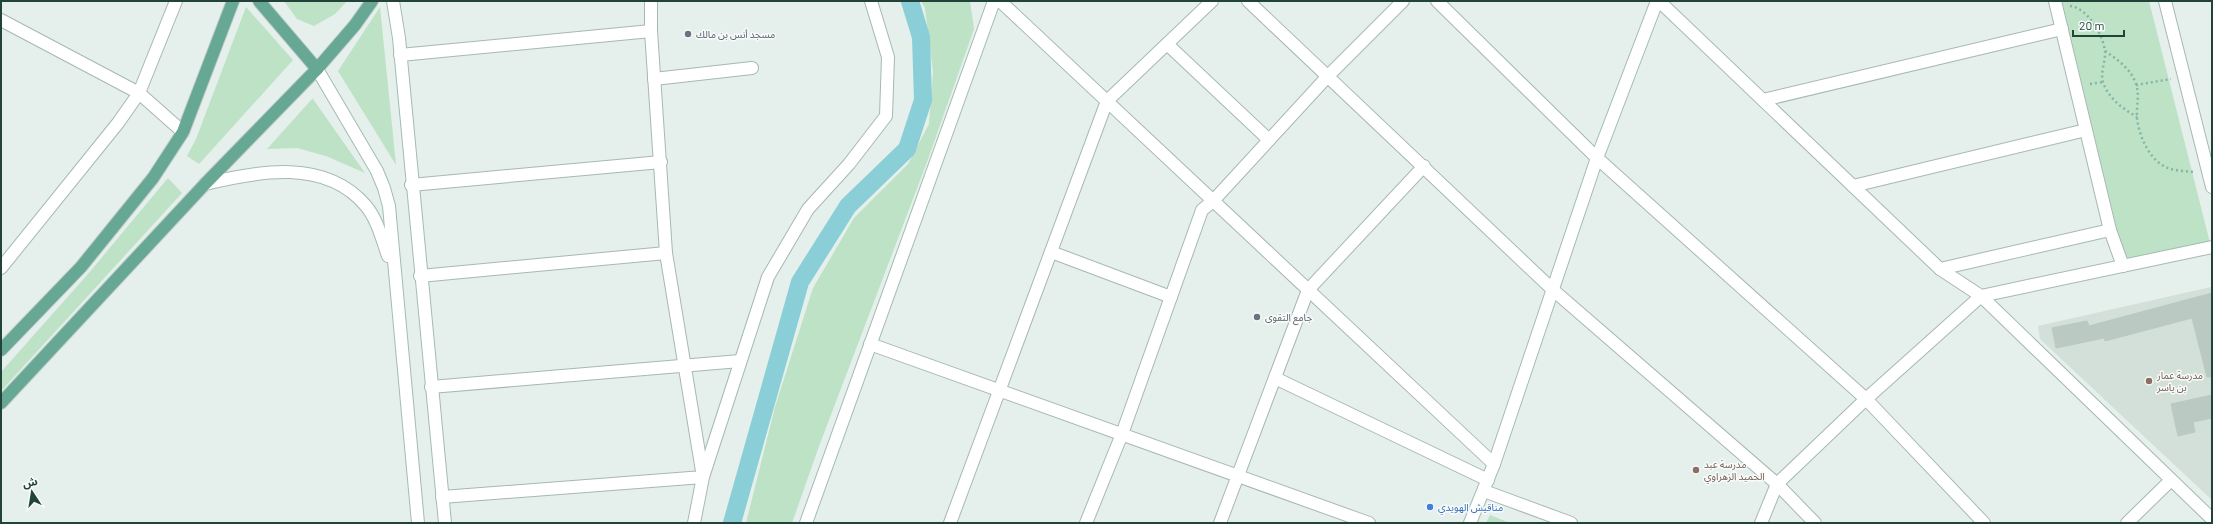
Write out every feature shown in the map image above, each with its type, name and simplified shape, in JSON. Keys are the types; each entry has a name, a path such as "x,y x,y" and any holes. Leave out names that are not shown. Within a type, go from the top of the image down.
{"main road":[{"path":"1,350 80,267 153,178 184,132 233,1"},
{"path":"259,1 317,69"},
{"path":"1,403 205,184 317,69 355,25 372,1"}],"street":[{"path":"1,268 118,123 139,93 176,1"},
{"path":"393,1 400,54 444,523"},
{"path":"651,1 651,31 666,253 683,365 703,477"},
{"path":"694,523 703,477 768,277 808,209 849,164 886,116 888,57 871,1"},
{"path":"806,523 994,1"},
{"path":"1000,1 1494,464"},
{"path":"950,523 1107,101 1212,1"},
{"path":"1248,1 1327,77 1424,166 1552,289 1777,484 1815,523"},
{"path":"1086,523 1122,434 1202,210 1213,201 1327,77 1404,1"},
{"path":"1437,1 1597,158 1866,399 1984,523"},
{"path":"1470,523 1494,464 1597,158 1658,1 1940,269 1981,296 2212,519"},
{"path":"2164,1 2212,188"},
{"path":"2056,3 2110,230 2123,266"},
{"path":"1,20 139,93 184,132"},
{"path":"1763,100 2062,29"},
{"path":"400,54 651,31"},
{"path":"1167,44 1269,140"},
{"path":"654,79 752,68"},
{"path":"317,69 376,171 384,188 388,206 418,523"},
{"path":"1853,186 2086,130"},
{"path":"411,184 661,162"},
{"path":"1220,523 1308,290 1424,166"},
{"path":"205,184 239,175 288,171 322,177 337,183 352,191 367,207 379,229 394,274"},
{"path":"1940,269 2110,230"},
{"path":"1761,523 1777,484 1866,399 1981,296 2212,247"},
{"path":"1051,252 1171,297"},
{"path":"420,276 666,253"},
{"path":"870,344 1000,389 1238,477 1368,523"},
{"path":"431,387 740,361"},
{"path":"1275,378 1486,486 1571,523"},
{"path":"442,497 703,477"},
{"path":"2127,523 2170,480"}],"path":[{"path":"2056,3 2074,7 2088,16 2098,31 2105,51 2103,82 2112,98 2124,109 2137,117"},
{"path":"2105,51 2130,72 2136,84 2139,97 2137,117 2146,148 2155,159 2170,169 2207,173"},
{"path":"2136,84 2162,82 2183,76"}],"shaded area":[{"path":"2211,287 2212,500 2040,339 2038,326"}],"green space":[{"path":"284,1 347,1 335,14 314,26 297,19"},
{"path":"921,1 970,1 974,29 927,162 818,449 792,523 746,523 775,407 813,288 854,218 908,164 929,124 933,72 925,8"},
{"path":"2062,1 2149,1 2210,243 2125,263"},
{"path":"246,7 293,60 199,164 187,156 196,139"},
{"path":"380,7 396,165 338,71"},
{"path":"313,98 365,173 326,156 297,148 267,149"},
{"path":"168,178 182,193 1,391 1,372 88,274"},
{"path":"1490,515 1510,523 1486,523"}],"building":[{"path":"2212,293 2212,377 2207,377 2192,318 2105,341 2104,338 2056,348 2052,328 2087,321 2089,326"},
{"path":"2212,395 2212,418 2193,422 2195,432 2178,436 2171,404"}],"waterway":[{"path":"732,523 800,282 848,206 907,149 923,100 921,37 910,1"}],"place":[{"name":"مسجد أنس بن مالك","path":"688,34"},
{"name":"جامع التقوى","path":"1257,317"},
{"name":"مدرسة عمار بن ياسر","path":"2149,381"},
{"name":"مدرسة عبد الحميد الزهراوي","path":"1696,470"},
{"name":"مناقيش الهويدي","path":"1430,507"}]}
